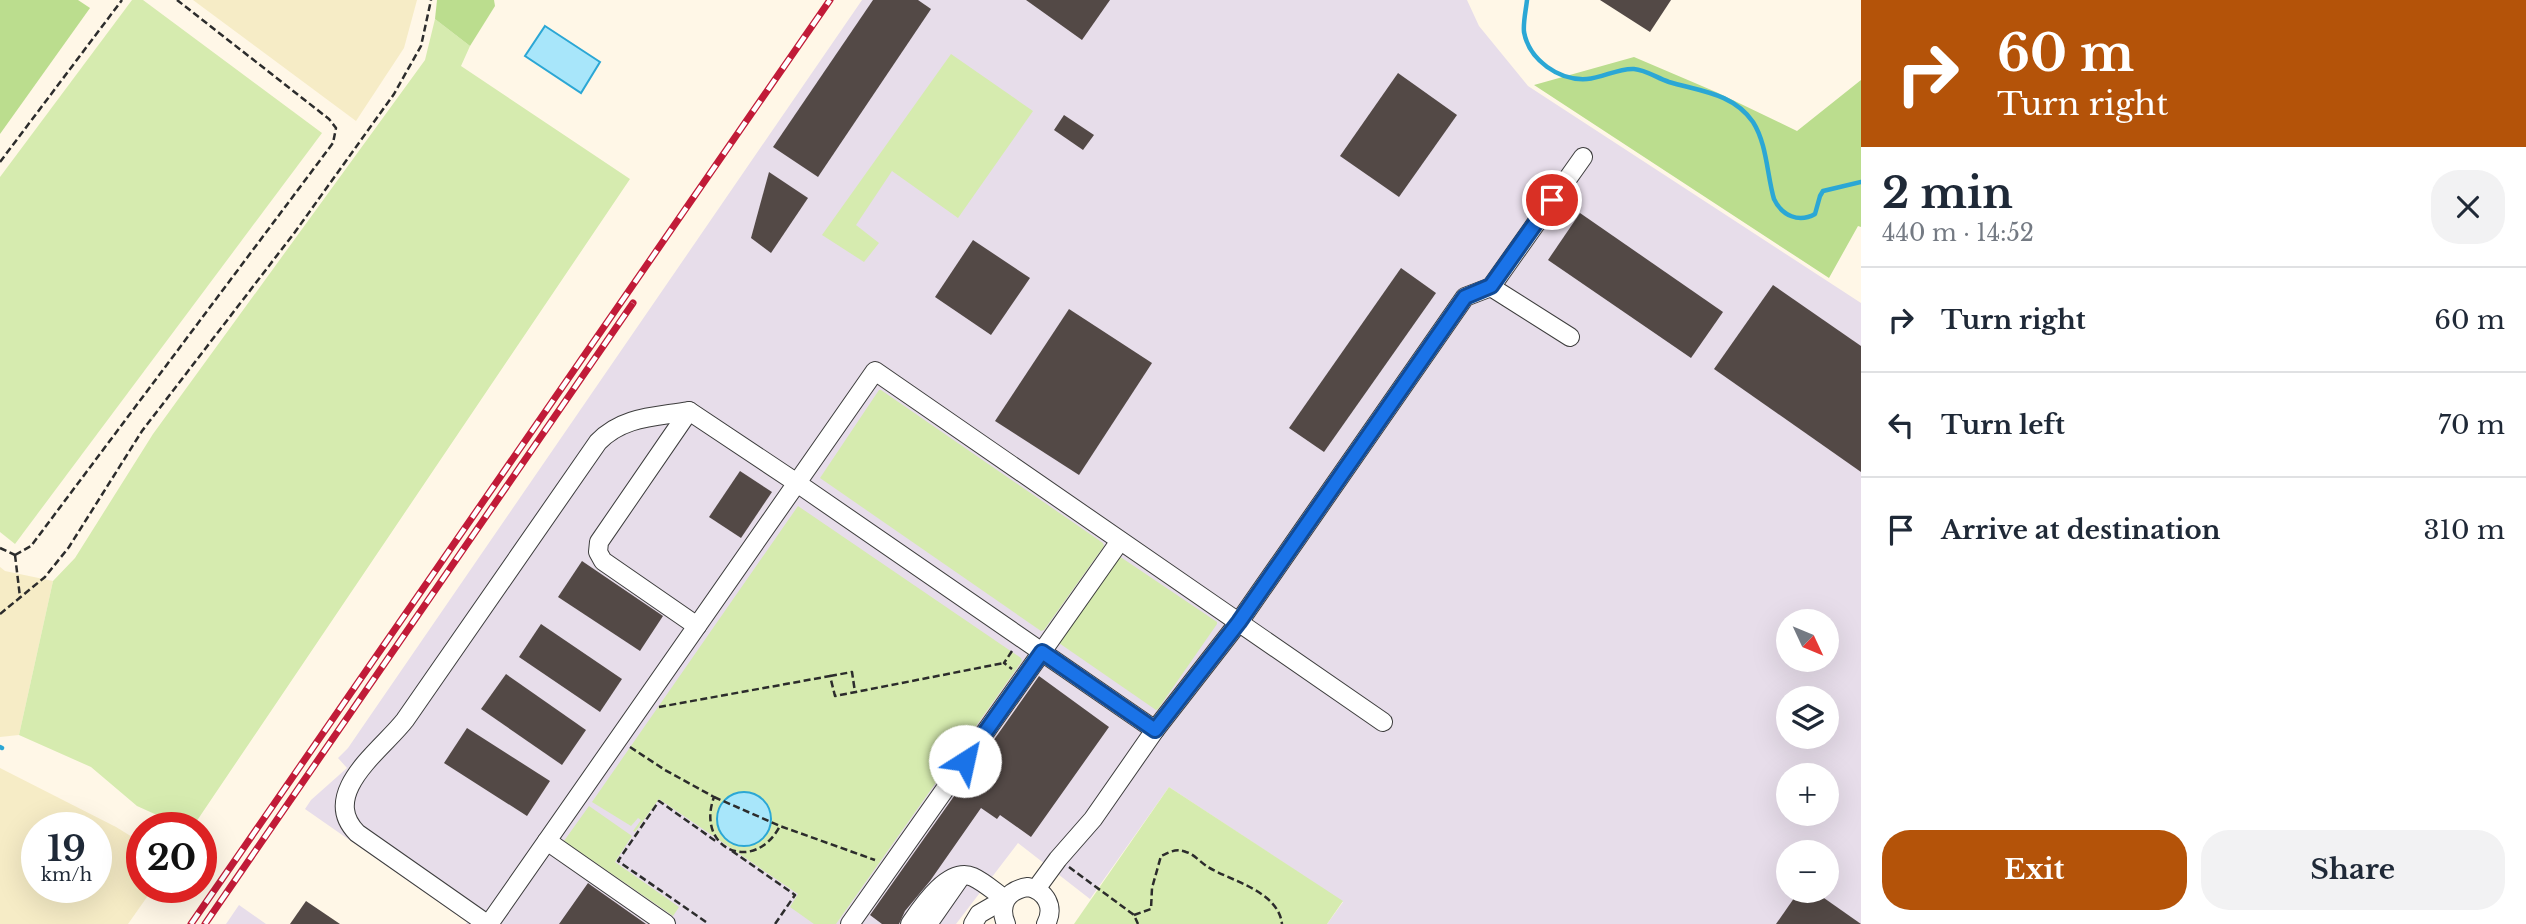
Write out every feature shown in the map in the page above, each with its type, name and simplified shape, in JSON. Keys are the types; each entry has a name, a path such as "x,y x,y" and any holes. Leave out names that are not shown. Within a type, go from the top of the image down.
{"street":[{"path":"1036,889 1093,819 1155,730 1239,622 1465,297 1491,286 1583,157"},
{"path":"1491,286 1570,337"},
{"path":"1155,730 797,483 690,411 641,418 626,423 598,442 405,720 368,760 346,795 345,816 357,833 488,924 547,841 618,739 797,483 875,371 1383,722"},
{"path":"690,411 599,542 598,551 603,561 697,626"},
{"path":"850,924 1120,541"},
{"path":"547,841 666,924"},
{"path":"910,924 936,888 962,876 971,876 1005,899"},
{"path":"928,924 962,876"},
{"path":"973,924 979,914 1019,888 1036,889 1049,902 1046,924"},
{"path":"1005,899 1003,916 1006,924"}],"path":[{"path":"0,162 122,0"},
{"path":"15,555 31,546 333,143 336,128 329,119 177,0"},
{"path":"0,614 45,577 69,547 142,431 295,232 394,94 421,46 431,0"},
{"path":"0,548 15,555"},
{"path":"15,555 20,598"},
{"path":"831,676 835,696 1004,663 1017,644"},
{"path":"1004,663 1024,677"},
{"path":"646,699 658,708 852,672 855,692"},
{"path":"618,739 665,771 719,800 891,867"},
{"path":"714,797 709,810 709,823 716,839 726,847 743,852 755,851 770,842 780,826"},
{"path":"706,922 618,861 659,802 795,895 775,924"},
{"path":"1134,915 1151,909 1152,888 1161,856 1174,850 1188,852 1207,867 1268,899 1281,914 1282,924"},
{"path":"1058,859 1134,915 1138,924"}],"shaded area":[{"path":"193,0 417,0 404,48 356,121"},
{"path":"862,0 1467,0 1479,26 1528,86 1861,303 1861,924 1327,924 1343,902 1169,787 1090,899 1018,843 956,924 466,924 467,922 305,809 311,800 347,768 338,758 348,748"},
{"path":"0,567 5,571 53,581 19,735 0,737"},
{"path":"0,768 87,812 21,812 21,903 112,903 112,825 126,833 126,903 143,903 128,924 0,924"},
{"path":"239,905 266,924 226,924"}],"green space":[{"path":"0,0 78,0 90,8 0,134"},
{"path":"132,0 143,0 322,133 15,544 0,532 0,177"},
{"path":"437,0 494,0 495,6 470,46 435,19"},
{"path":"435,19 470,46 461,66 630,179 203,812 150,812 137,806 91,767 19,735 53,581 75,558 153,434 425,60"},
{"path":"951,54 1033,111 958,218 892,171 856,225 879,243 864,262 822,235"},
{"path":"1634,57 1797,131 1861,80 1861,227 1858,226 1829,278 1534,85"},
{"path":"879,390 1103,543 1104,546 1044,630 1041,631 820,478"},
{"path":"798,506 1022,661 836,924 814,924 790,907 798,894 659,799 635,832 633,831 641,820 638,818 631,826 592,802"},
{"path":"1119,556 1217,622 1156,710 1059,643"},
{"path":"1169,787 1343,901 1327,924 1074,924"},
{"path":"589,806 632,836 615,862 679,907 673,916 564,841"}],"water":[{"path":"545,26 600,62 581,93 525,56"},
{"path":"744,792 763,800 771,819 763,838 744,846 725,838 717,819 725,800"}],"building":[{"path":"873,0 918,0 931,9 818,177 773,147"},
{"path":"1026,0 1110,0 1082,40"},
{"path":"1600,0 1671,0 1650,32"},
{"path":"1398,73 1457,115 1399,197 1340,156"},
{"path":"1064,115 1094,135 1083,150 1054,130"},
{"path":"769,172 808,198 771,253 751,238"},
{"path":"1580,213 1723,312 1691,358 1548,260"},
{"path":"973,240 1030,278 991,335 935,297"},
{"path":"1401,268 1436,293 1324,452 1289,428"},
{"path":"1773,285 1861,346 1861,472 1714,369"},
{"path":"1069,309 1152,363 1079,475 995,421"},
{"path":"740,471 772,492 741,538 709,517"},
{"path":"582,561 663,616 640,651 558,597"},
{"path":"541,624 622,679 600,712 519,657"},
{"path":"506,674 586,730 562,765 481,709"},
{"path":"1039,676 1109,727 1031,837 1000,815 997,819 981,808 930,881 905,911 899,924 882,924 870,915"},
{"path":"467,728 550,781 527,816 444,763"},
{"path":"588,883 592,886 646,924 559,924"},
{"path":"306,901 340,924 290,924"},
{"path":"1791,903 1831,903 1861,924 1776,924"}],"waterway":[{"path":"1527,0 1524,28 1527,42 1539,60 1556,72 1576,79 1587,79 1622,70 1638,70 1726,99 1745,112 1758,131 1774,199 1786,214 1797,218 1809,217 1815,214 1823,191 1861,182"}],"railway":[{"path":"191,924 830,0"},
{"path":"205,924 633,303"}],"route":[{"path":"965,761 1042,652 1155,730 1239,622 1465,297 1491,286 1552,200"}]}
